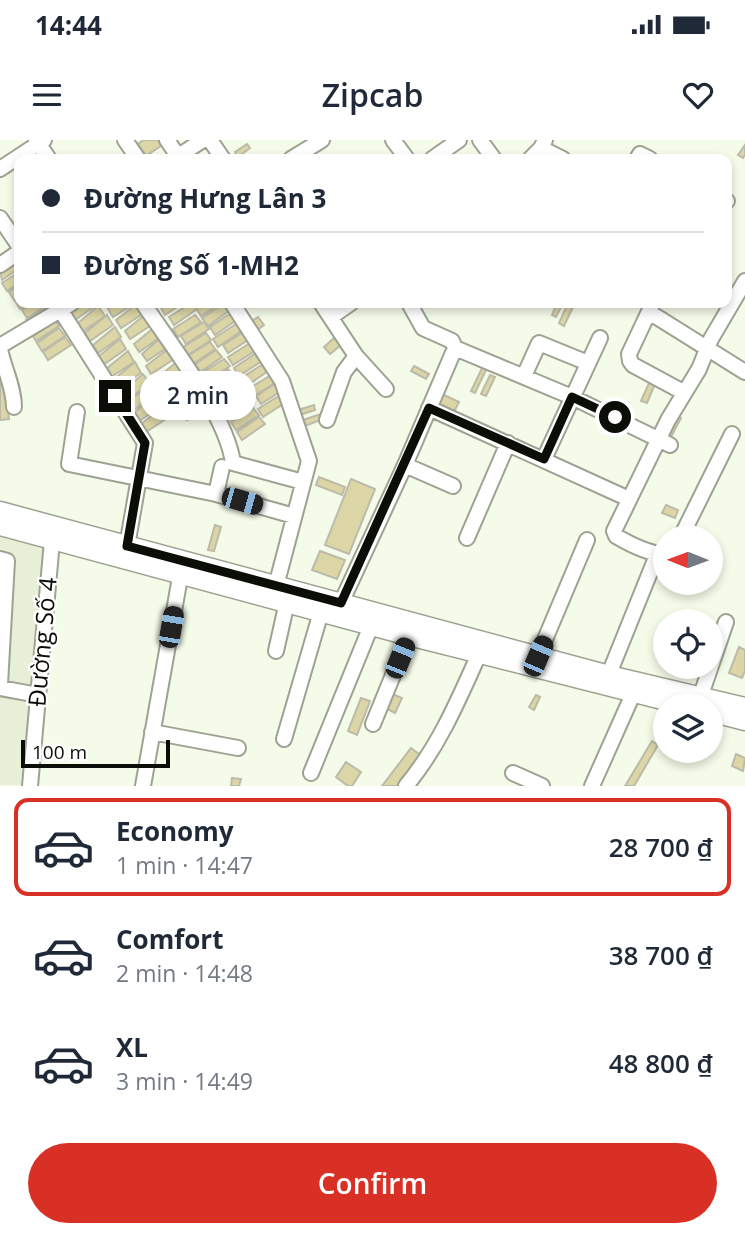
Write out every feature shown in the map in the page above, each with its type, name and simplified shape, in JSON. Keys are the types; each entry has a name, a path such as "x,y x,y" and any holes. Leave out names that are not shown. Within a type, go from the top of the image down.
{"main road":[{"path":"0,511 127,546 182,568 371,626 479,654 637,687 685,693"},
{"path":"0,526 52,541 276,586 538,656 607,680"},
{"path":"637,687 653,693"},
{"path":"723,701 745,707"},
{"path":"723,715 745,721"}],"street":[{"path":"182,154 203,140"},
{"path":"439,154 460,140"},
{"path":"21,154 39,141"},
{"path":"0,218 14,239"},
{"path":"732,304 745,281"},
{"path":"14,407 14,394 5,372 0,347 58,308"},
{"path":"65,308 145,443 127,546"},
{"path":"147,308 228,437 233,463 303,482"},
{"path":"235,308 282,382 309,461 276,586"},
{"path":"325,308 356,356 386,389"},
{"path":"331,317 344,308"},
{"path":"412,308 423,328 452,341 455,348 572,397 664,442"},
{"path":"683,392 634,365 630,360 629,354 651,308 745,372"},
{"path":"653,551 614,534 629,499 664,442 683,392 699,369 707,348 730,308"},
{"path":"544,459 600,338"},
{"path":"524,376 539,343 588,363"},
{"path":"341,603 405,465 455,348"},
{"path":"327,420 344,372 356,356"},
{"path":"429,408 629,499"},
{"path":"77,412 69,464 216,494 294,516"},
{"path":"687,525 732,434"},
{"path":"467,538 508,443"},
{"path":"405,465 453,486"},
{"path":"216,494 222,467"},
{"path":"538,656 587,540"},
{"name":"Đường Số 4","path":"30,786 52,541"},
{"path":"0,559 8,561 0,686 38,695"},
{"path":"143,786 182,568"},
{"path":"607,680 653,574"},
{"path":"276,651 288,602"},
{"path":"284,739 321,612"},
{"path":"702,693 726,622"},
{"path":"311,773 371,626"},
{"path":"373,724 409,636"},
{"path":"406,786 438,742 479,654"},
{"path":"592,786 637,687"},
{"path":"152,732 237,748"},
{"path":"513,772 542,786"}],"shaded area":[{"path":"0,533 41,543 46,550 24,785 0,785"}],"building":[{"path":"143,140 158,140 162,145 145,154 138,144"},
{"path":"247,144 250,148 242,154 235,152"},
{"path":"745,145 745,155 743,158 738,155"},
{"path":"14,261 14,272 2,280 0,270"},
{"path":"14,275 14,286 7,291 2,283"},
{"path":"25,308 42,308 27,318 22,310"},
{"path":"44,308 51,308 54,312 31,328 26,320"},
{"path":"75,308 92,308 72,322 67,314"},
{"path":"96,308 99,308 105,316 82,332 77,324"},
{"path":"109,308 127,308 113,317"},
{"path":"132,308 141,308 144,313 121,328 116,320"},
{"path":"161,308 176,308 165,315"},
{"path":"183,308 197,309 174,325 169,317"},
{"path":"196,308 213,308 201,316"},
{"path":"217,308 230,310 208,326 202,318"},
{"path":"555,308 560,308 556,317 552,315"},
{"path":"566,308 573,308 564,326 559,323"},
{"path":"232,312 238,319 215,335 210,327"},
{"path":"147,313 153,324 130,339 125,331"},
{"path":"107,315 113,325 90,341 85,333"},
{"path":"195,315 201,322 178,337 173,329"},
{"path":"258,317 264,325 256,331 250,322"},
{"path":"54,319 59,326 36,341 31,333"},
{"path":"204,322 209,329 186,344 181,336"},
{"path":"236,324 241,331 218,347 213,339"},
{"path":"156,326 162,336 139,352 134,344"},
{"path":"115,327 121,337 98,353 93,345"},
{"path":"59,328 65,336 42,351 37,343"},
{"path":"245,331 251,338 228,353 223,345"},
{"path":"206,333 211,340 188,355 183,347"},
{"path":"163,336 169,346 147,361 142,354"},
{"path":"65,337 71,345 48,360 43,352"},
{"path":"335,337 341,345 330,354 324,347"},
{"path":"120,339 126,349 103,365 98,357"},
{"path":"210,342 215,349 193,364 188,356"},
{"path":"250,343 256,350 233,365 228,357"},
{"path":"168,349 174,359 151,374 146,366"},
{"path":"216,350 222,357 199,373 194,365"},
{"path":"128,351 134,362 111,377 106,369"},
{"path":"256,353 262,361 239,376 234,368"},
{"path":"224,359 230,366 207,381 202,373"},
{"path":"178,361 184,371 161,387 156,379"},
{"path":"135,362 141,373 118,388 113,380"},
{"path":"266,362 271,369 248,385 243,377"},
{"path":"414,366 429,374 426,379 411,371"},
{"path":"483,366 487,368 475,393 471,391"},
{"path":"228,369 233,376 210,392 205,384"},
{"path":"186,372 192,382 169,397 165,390"},
{"path":"143,374 150,384 127,400 122,392"},
{"path":"271,375 276,382 253,397 248,389"},
{"path":"490,375 495,377 486,396 481,394"},
{"path":"236,378 242,385 219,400 214,392"},
{"path":"650,381 655,384 647,403 641,401"},
{"path":"278,382 284,389 261,404 256,396"},
{"path":"5,383 9,419 0,420 0,384"},
{"path":"195,383 201,393 179,409 174,401"},
{"path":"148,385 155,395 132,411 127,403"},
{"path":"242,388 247,395 224,410 219,403"},
{"path":"203,394 209,405 187,420 182,412"},
{"path":"442,394 459,402 453,414 438,404"},
{"path":"155,395 162,406 139,421 134,413"},
{"path":"280,395 286,402 263,417 258,409"},
{"path":"248,398 253,405 230,420 225,412"},
{"path":"314,405 315,410 300,415 298,410"},
{"path":"163,407 169,417 146,432 141,424"},
{"path":"253,408 259,415 236,430 231,422"},
{"path":"321,414 323,419 305,426 303,420"},
{"path":"674,415 681,418 671,437 664,433"},
{"path":"259,417 265,424 242,440 237,432"},
{"path":"319,477 345,487 342,495 316,485"},
{"path":"351,479 375,489 349,554 325,545"},
{"path":"666,505 678,510 675,518 662,513"},
{"path":"215,525 221,527 214,551 208,550"},
{"path":"320,551 345,560 337,579 312,570"},
{"path":"739,647 745,650 745,671 742,678 729,673"},
{"path":"390,693 402,698 395,713 384,707"},
{"path":"536,695 540,697 534,710 529,707"},
{"path":"361,698 370,701 357,735 348,731"},
{"path":"652,741 653,754 634,786 625,786"},
{"path":"411,748 423,757 400,786 382,786"},
{"path":"736,754 745,758 743,771 732,766"},
{"path":"346,762 361,772 352,786 336,777"},
{"path":"232,778 241,779 239,786 231,786"}],"route":[{"path":"115,396 145,443 127,546 341,603 429,408 544,459 572,397 615,417"}]}
